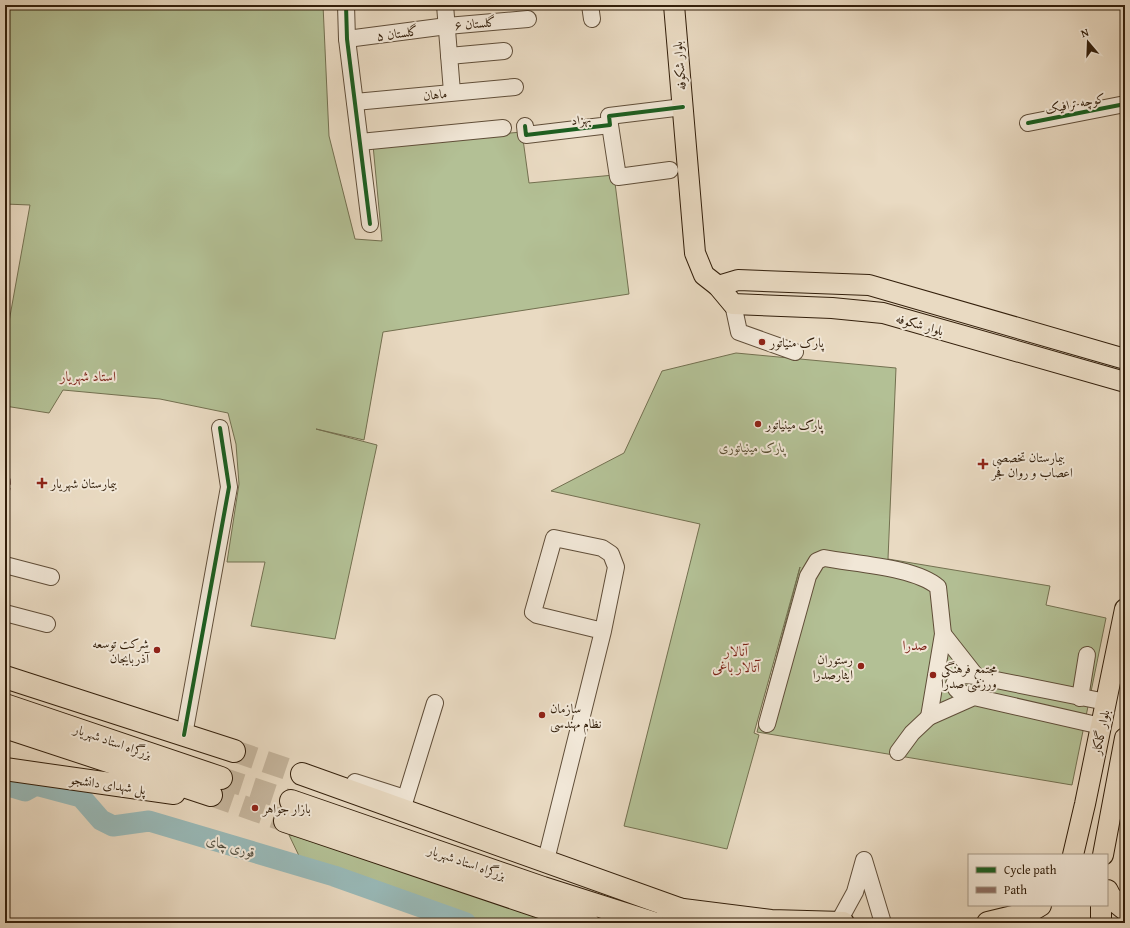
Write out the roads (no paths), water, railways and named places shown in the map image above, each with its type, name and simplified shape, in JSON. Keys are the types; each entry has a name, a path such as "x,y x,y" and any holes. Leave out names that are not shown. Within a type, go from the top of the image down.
{"highway":[{"path":"5,677 234,751"},
{"name":"بزرگراه استاد شهریار","path":"5,705 216,786"},
{"path":"5,727 216,786"},
{"name":"پل شهدای دانشجو","path":"5,769 187,795 216,786"},
{"path":"301,770 403,804 546,860 682,910"},
{"name":"بزرگراه استاد شهریار","path":"292,801 543,888 648,922"},
{"name":"بزرگراه استاد شهریار","path":"285,821 588,923"},
{"path":"1108,892 1110,897 1125,909"},
{"path":"579,899 682,910 771,922 843,923"},
{"path":"988,923 1025,914 1038,906"},
{"path":"1030,923 1039,906"}],"main road":[{"name":"بلوار شکوفه","path":"674,5 695,253 704,275 718,286 733,304 883,313 1125,382"},
{"name":"بلوار شکوفه","path":"718,286 738,280 869,285 1125,359"},
{"name":"بلوار گلکار","path":"1073,854 1125,609"},
{"name":"بلوار گلکار","path":"1103,854 1125,738"},
{"path":"1101,906 1101,923"}],"street":[{"path":"346,5 347,39 370,224"},
{"path":"445,5 452,92"},
{"name":"گلستان ۶","path":"447,26 528,19"},
{"name":"گلستان ۵","path":"347,39 447,26"},
{"path":"449,56 504,51"},
{"name":"ماهان","path":"355,102 515,87"},
{"name":"کوچه ترافیک","path":"1028,123 1125,104"},
{"name":"بهزاد","path":"525,126 526,135 610,125 609,116 683,107"},
{"path":"610,125 618,177 670,170"},
{"path":"360,142 503,128"},
{"path":"733,304 739,332 795,352"},
{"path":"184,735 229,487 220,428"},
{"path":"546,860 603,631 616,567 611,554 602,548 554,538 532,612 537,615 603,631"},
{"path":"767,724 808,576 817,561 824,558 906,572 929,579 938,587 943,634 929,717"},
{"path":"5,565 51,577"},
{"path":"5,613 47,624"},
{"path":"943,634 976,676"},
{"path":"1080,698 1087,655"},
{"path":"1101,726 974,698 961,693 955,688 954,684 959,677 965,675 976,676 1106,702"},
{"path":"898,752 912,733 929,717 974,698"},
{"path":"403,804 435,703"},
{"path":"838,923 855,892 864,860 883,923"}],"waterway":[{"name":"قوری چای","path":"5,785 25,791 36,785 81,797 101,820 113,826 149,821 334,876 466,923"}],"tunnel":[{"path":"234,751 302,774"},
{"path":"221,778 291,801"},
{"path":"211,795 285,821"}],"place":[{"name":"پارک منیاتور","path":"762,342"},
{"name":"پارک مینیاتور","path":"758,424"},
{"name":"بیمارستان تخصصی اعصاب و روان فجر","path":"983,464"},
{"name":"بیمارستان شهریار","path":"42,483"},
{"name":"شرکت توسعه آذربایجان","path":"157,650"},
{"name":"رستوران ایثارصدرا","path":"861,666"},
{"name":"مجتمع فرهنگی ورزشی صدرا","path":"933,675"},
{"name":"سازمان نظام مهندسی","path":"542,715"},
{"name":"بازار جواهر","path":"255,808"}],"district":[{"name":"استاد شهریار","path":"88,376"},
{"name":"صدرا","path":"915,645"},
{"name":"آنالار آتالار باغی","path":"736,660"}],"park label":[{"name":"پارک مینیاتوری","path":"752,447"}]}
